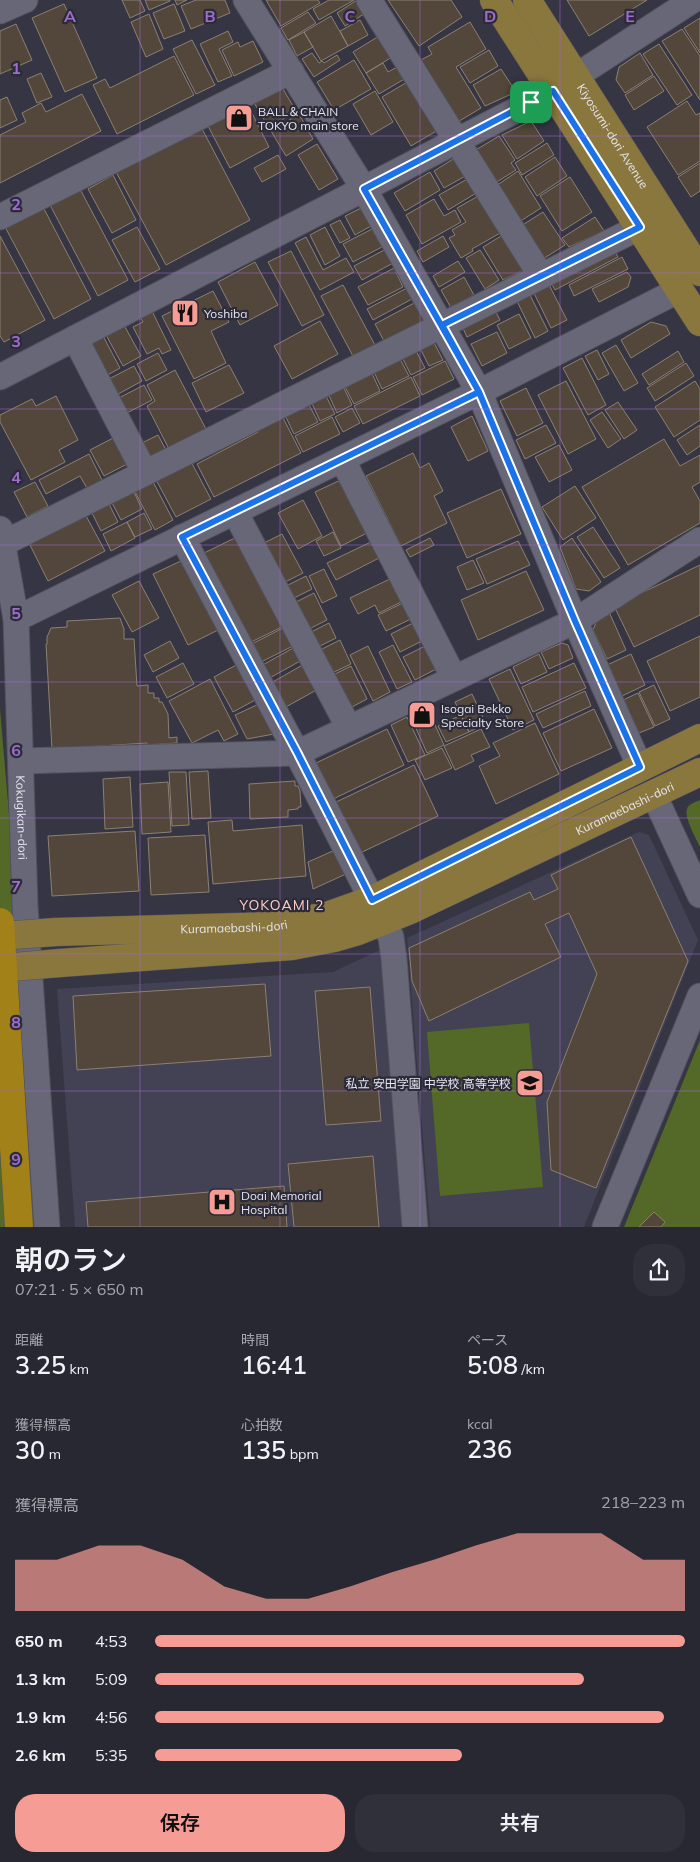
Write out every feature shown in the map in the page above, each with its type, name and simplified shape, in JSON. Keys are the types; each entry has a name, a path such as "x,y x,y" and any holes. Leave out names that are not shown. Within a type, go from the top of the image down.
{"highway":[{"path":"0,922 19,1227"}],"main road":[{"path":"494,0 700,322"},
{"name":"Kiyosumi-dori Avenue","path":"527,0 696,258"},
{"name":"Kuramaebashi-dori","path":"0,968 292,946 334,938 377,910 640,767 700,738"},
{"name":"Kuramaebashi-dori","path":"0,936 56,932 273,926 328,916 377,910 654,795 700,772"}],"street":[{"path":"0,11 25,0"},
{"path":"246,0 364,189 479,392 575,621 640,767"},
{"path":"369,0 541,276"},
{"path":"0,377 553,91 693,0"},
{"path":"0,217 291,71"},
{"path":"2,536 145,473 640,227"},
{"path":"16,619 479,392 679,290"},
{"path":"75,338 145,473"},
{"path":"342,459 454,678"},
{"path":"235,512 349,728"},
{"name":"Kokugikan-dori","path":"2,536 16,619 25,906 47,1227"},
{"path":"182,537 297,752 391,937 415,1227"},
{"path":"20,762 297,752 575,621 700,540"},
{"path":"654,795 700,895"},
{"path":"605,1227 700,996"}],"shaded area":[{"name":"私立 安田学園 中学校 高等学校","path":"639,832 649,835 698,940 584,1227 430,1227 407,938"},
{"path":"384,948 406,1227 75,1227 57,989 333,972"}],"green space":[{"path":"0,709 12,849 36,1227 0,1227"},
{"path":"700,800 700,847 687,817 687,809 692,803"},
{"path":"529,1023 543,1187 440,1196 427,1032"},
{"path":"700,1040 700,1227 624,1227"}],"building":[{"path":"122,0 140,0 145,11 130,18"},
{"path":"145,0 170,0 170,1 149,10"},
{"path":"175,0 187,0 177,5"},
{"path":"196,0 225,0 230,13 191,29 181,6"},
{"path":"266,0 318,0 320,3 281,26"},
{"path":"329,0 354,0 319,20 313,9"},
{"path":"359,0 367,12 345,26 337,13"},
{"path":"388,0 451,0 462,17 419,46"},
{"path":"567,0 647,0 589,36"},
{"path":"64,4 97,78 65,92 32,18"},
{"path":"174,4 185,31 164,39 153,13"},
{"path":"308,12 316,23 288,40 281,28"},
{"path":"149,14 163,49 146,57 131,22"},
{"path":"331,16 348,46 321,61 304,32"},
{"path":"700,18 700,53 684,28"},
{"path":"360,20 368,35 348,46 340,31"},
{"path":"470,22 486,49 456,67 481,108 456,123 419,61 432,54 428,47"},
{"path":"16,24 32,60 0,74 0,31"},
{"path":"682,29 700,56 700,100 662,41"},
{"path":"228,31 233,42 219,49 232,76 218,82 200,44"},
{"path":"304,32 313,47 297,56 289,40"},
{"path":"379,36 392,57 366,73 353,52"},
{"path":"192,40 215,85 196,94 173,49"},
{"path":"253,41 263,62 234,76 222,50 238,42 240,47"},
{"path":"659,44 692,95 677,105 643,54"},
{"path":"489,50 498,66 470,83 460,67"},
{"path":"312,53 319,63 322,61 324,63 337,55 340,60 314,77 302,59"},
{"path":"640,53 653,75 625,93 616,80 619,67"},
{"path":"174,56 194,95 117,134 93,85 105,79 110,88"},
{"path":"354,60 371,89 334,110 317,82"},
{"path":"383,63 388,72 399,66 406,78 379,94 366,73"},
{"path":"501,69 516,92 485,106 473,85"},
{"path":"41,73 52,97 37,103 27,79"},
{"path":"654,76 664,91 634,110 625,95"},
{"path":"409,81 438,130 411,146 382,97"},
{"path":"280,84 296,111 269,128 253,101"},
{"path":"375,91 393,122 371,135 353,104"},
{"path":"82,94 101,131 0,183 0,135 26,122 22,113 41,103 46,112"},
{"path":"7,97 17,120 0,128 0,100"},
{"path":"687,101 696,115 700,113 700,161 678,175 647,127"},
{"path":"248,105 269,147 230,168 208,126"},
{"path":"299,114 313,139 286,156 271,131"},
{"path":"531,121 544,141 517,159 502,135"},
{"path":"200,125 250,220 166,265 115,170"},
{"path":"499,136 515,160 511,163 516,170 495,183 474,151"},
{"path":"547,143 554,155 522,175 515,163"},
{"path":"317,144 338,179 319,190 298,155"},
{"path":"278,155 286,169 262,182 254,168"},
{"path":"458,156 469,174 444,188 434,171"},
{"path":"555,157 567,176 537,196 525,177"},
{"path":"700,163 700,191 691,197 678,177"},
{"path":"518,171 541,208 519,222 496,186"},
{"path":"430,172 440,190 405,211 394,193"},
{"path":"113,175 136,220 112,233 88,189"},
{"path":"570,177 592,212 562,231 540,196"},
{"path":"469,178 478,192 448,210 439,195"},
{"path":"80,189 128,280 98,296 50,205"},
{"path":"480,195 502,232 472,249 473,251 461,258 449,238 455,235 452,230 466,222 457,208"},
{"path":"434,199 444,216 455,210 461,222 422,244 406,215"},
{"path":"42,205 91,299 54,319 4,225"},
{"path":"361,208 371,226 355,235 345,216"},
{"path":"543,212 565,245 543,259 521,226"},
{"path":"595,217 604,231 569,247 562,238"},
{"path":"340,220 350,238 340,243 330,225"},
{"path":"137,227 160,269 135,282 112,240"},
{"path":"325,227 340,256 325,265 310,235"},
{"path":"372,229 382,247 353,262 343,244"},
{"path":"506,233 528,268 503,280 483,247"},
{"path":"0,236 45,320 4,342 0,336"},
{"path":"443,236 449,247 423,262 417,251"},
{"path":"306,237 323,270 346,258 354,272 320,290 295,243"},
{"path":"612,246 618,257 555,290 549,279"},
{"path":"386,249 393,263 362,280 354,266"},
{"path":"480,250 499,280 485,289 466,258"},
{"path":"291,251 324,315 302,326 268,262"},
{"path":"622,257 628,269 574,296 569,285"},
{"path":"458,261 465,272 439,287 433,276"},
{"path":"255,262 278,305 240,325 218,282"},
{"path":"394,268 403,287 368,305 358,287"},
{"path":"627,272 631,277 628,287 599,302 592,289"},
{"path":"464,277 474,295 451,308 441,290"},
{"path":"546,279 567,320 551,328 531,287"},
{"path":"343,285 376,347 354,358 321,296"},
{"path":"407,288 412,299 373,320 367,309"},
{"path":"213,291 229,322 211,331 226,363 194,379 162,316"},
{"path":"528,291 548,331 535,338 515,297"},
{"path":"416,302 426,321 385,343 375,324"},
{"path":"493,306 500,320 467,337 460,322"},
{"path":"152,311 171,350 162,354 159,348 147,354 133,327 143,322 140,317"},
{"path":"519,314 531,338 509,349 497,325"},
{"path":"320,321 338,354 292,379 274,346"},
{"path":"651,322 666,326 670,334 631,358 621,340"},
{"path":"124,325 141,356 123,366 106,335"},
{"path":"497,332 507,353 482,366 471,344"},
{"path":"430,335 443,360 429,366 417,342"},
{"path":"103,336 120,368 104,377 87,344"},
{"path":"413,345 425,368 411,375 399,351"},
{"path":"616,345 638,383 624,391 602,353"},
{"path":"597,350 609,374 598,380 585,356"},
{"path":"678,351 684,362 649,385 642,374"},
{"path":"158,353 167,370 146,381 137,364"},
{"path":"582,358 606,405 588,415 563,368"},
{"path":"400,359 409,376 382,389 374,372"},
{"path":"445,361 454,379 422,395 413,377"},
{"path":"686,363 694,376 655,401 647,388"},
{"path":"229,365 244,393 206,412 192,383"},
{"path":"134,366 142,381 111,398 103,382"},
{"path":"370,369 380,391 354,404 343,383"},
{"path":"175,370 206,429 169,449 147,406 155,401 147,385"},
{"path":"411,377 420,396 363,424 354,406"},
{"path":"566,381 596,439 568,454 538,395"},
{"path":"695,381 700,389 700,420 674,437 655,407"},
{"path":"342,384 352,405 337,413 327,391"},
{"path":"144,385 152,400 121,416 113,401"},
{"path":"526,388 543,423 517,436 500,401"},
{"path":"324,392 335,414 320,421 310,399"},
{"path":"56,396 78,440 59,450 65,462 31,480 0,422 0,415 32,399 36,406"},
{"path":"306,399 318,422 294,434 283,411"},
{"path":"618,402 637,430 624,439 605,410"},
{"path":"352,408 360,423 343,432 335,417"},
{"path":"280,412 301,453 214,497 197,464 258,432 254,425"},
{"path":"602,412 621,439 608,448 590,420"},
{"path":"472,416 488,451 468,461 451,427"},
{"path":"332,417 340,434 303,452 295,436"},
{"path":"546,425 556,443 525,459 516,440"},
{"path":"700,425 700,446 687,455 677,440"},
{"path":"158,435 167,452 149,461 140,444"},
{"path":"115,437 129,463 104,476 90,450"},
{"path":"664,439 680,466 700,455 700,482 692,487 700,501 700,523 628,565 582,487"},
{"path":"559,445 572,470 549,482 535,457"},
{"path":"413,453 420,468 429,463 443,491 434,496 447,523 401,546 366,476"},
{"path":"89,454 103,482 88,490 80,476 46,494 39,480"},
{"path":"189,458 211,499 176,517 154,476"},
{"path":"150,476 173,520 155,530 132,486"},
{"path":"347,477 373,530 341,546 315,492"},
{"path":"35,482 48,506 27,517 14,492"},
{"path":"131,486 142,509 121,520 109,497"},
{"path":"575,486 596,518 563,540 542,507"},
{"path":"501,489 521,534 467,558 447,513"},
{"path":"106,498 118,522 101,531 89,507"},
{"path":"303,500 322,536 298,549 278,513"},
{"path":"84,512 105,551 48,581 28,541"},
{"path":"144,513 152,529 135,537 127,522"},
{"path":"127,522 135,538 111,551 103,534"},
{"path":"593,527 620,568 604,578 577,537"},
{"path":"333,532 341,548 324,556 316,541"},
{"path":"282,534 303,573 283,583 262,544"},
{"path":"241,535 286,625 247,644 202,554"},
{"path":"430,538 434,545 410,557 406,550"},
{"path":"572,538 601,582 589,591 576,589 560,547"},
{"path":"375,540 383,556 336,580 327,563"},
{"path":"518,541 530,565 487,584 476,559"},
{"path":"183,560 218,630 188,645 153,574"},
{"path":"473,560 484,583 467,590 457,567"},
{"path":"700,565 700,615 634,647 614,606"},
{"path":"324,569 337,596 322,603 309,576"},
{"path":"526,571 544,610 478,640 461,600"},
{"path":"306,576 312,589 288,601 282,588"},
{"path":"392,578 403,601 379,613 375,605 358,614 350,598"},
{"path":"139,581 159,618 132,632 112,595"},
{"path":"314,593 327,620 305,631 292,604"},
{"path":"405,602 413,618 386,631 378,615"},
{"path":"610,614 626,650 607,659 593,630 597,620"},
{"path":"120,618 124,629 124,639 134,639 137,686 148,685 148,693 154,693 154,698 159,698 159,702 162,702 168,714 169,738 177,737 177,743 52,749 46,644 51,628 67,627 67,621"},
{"path":"415,622 424,640 400,652 391,634"},
{"path":"329,623 336,638 316,648 309,633"},
{"path":"283,628 293,646 259,663 250,645"},
{"path":"700,636 700,697 670,711 647,661"},
{"path":"340,640 351,664 332,673 320,650"},
{"path":"170,641 179,658 153,672 144,655"},
{"path":"562,643 568,645 573,658 549,669 541,652"},
{"path":"429,644 440,667 415,680 403,657"},
{"path":"393,645 412,682 397,689 379,652"},
{"path":"368,646 390,692 373,701 350,655"},
{"path":"295,647 302,660 266,680 259,667"},
{"path":"539,654 547,672 521,684 513,667"},
{"path":"631,654 645,685 622,696 607,665"},
{"path":"183,663 194,684 167,698 156,677"},
{"path":"306,663 320,688 284,708 271,683"},
{"path":"574,663 586,688 533,712 522,687"},
{"path":"238,664 257,699 233,712 214,677"},
{"path":"351,666 367,699 350,708 333,675"},
{"path":"510,669 534,720 513,730 489,679"},
{"path":"210,679 238,734 224,741 218,730 192,743 169,701"},
{"path":"654,685 670,719 655,726 639,692"},
{"path":"585,691 591,706 543,728 536,714"},
{"path":"638,693 654,727 639,733 623,700"},
{"path":"472,694 486,724 469,732 455,702"},
{"path":"259,704 274,734 247,739 235,715"},
{"path":"427,707 444,745 427,753 410,715"},
{"path":"594,709 612,748 561,771 543,733"},
{"path":"461,715 469,732 446,742 438,726"},
{"path":"407,717 425,755 408,762 391,725"},
{"path":"535,723 559,774 496,804 479,766 500,756 493,743"},
{"path":"387,729 404,765 331,800 314,764"},
{"path":"481,729 490,747 471,755 474,761 455,770 444,746"},
{"path":"442,748 452,768 425,780 415,760"},
{"path":"414,765 438,816 358,854 334,803"},
{"path":"208,771 211,818 192,819 189,772"},
{"path":"169,772 186,772 189,825 172,826"},
{"path":"130,777 133,827 105,829 103,779"},
{"path":"295,781 295,786 298,786 300,791 301,807 288,810 288,817 250,819 249,784"},
{"path":"168,782 171,832 142,834 140,784"},
{"path":"232,820 233,831 302,825 306,876 213,884 208,822"},
{"path":"135,831 139,891 52,896 48,836"},
{"path":"205,835 209,892 151,895 148,838"},
{"path":"631,837 688,961 596,1188 551,1170 547,1102 597,974 569,913 545,924 561,957 429,1021 412,981 409,948 530,892 534,900 558,889 551,875"},
{"path":"335,850 346,874 313,889 308,862"},
{"path":"265,984 271,1056 77,1070 73,996"},
{"path":"370,987 381,1121 326,1125 315,991"},
{"path":"373,1156 379,1227 294,1227 288,1164"},
{"path":"284,1186 287,1227 88,1227 86,1202"},
{"path":"654,1212 665,1222 661,1227 639,1227"}],"place":[{"name":"BALL＆CHAIN TOKYO main store","path":"239,118"},
{"name":"Yoshiba","path":"185,313"},
{"name":"Isogai Bekko Specialty Store","path":"422,715"},
{"name":"私立 安田学園 中学校 高等学校","path":"530,1083"},
{"name":"Doai Memorial Hospital","path":"222,1202"}],"district":[{"name":"YOKOAMI 2","path":"282,905"}],"route":[{"path":"531,102 364,189 479,392 182,537 297,752 372,900 640,767 575,621 479,392 442,325 640,227 553,91 531,102"}]}
